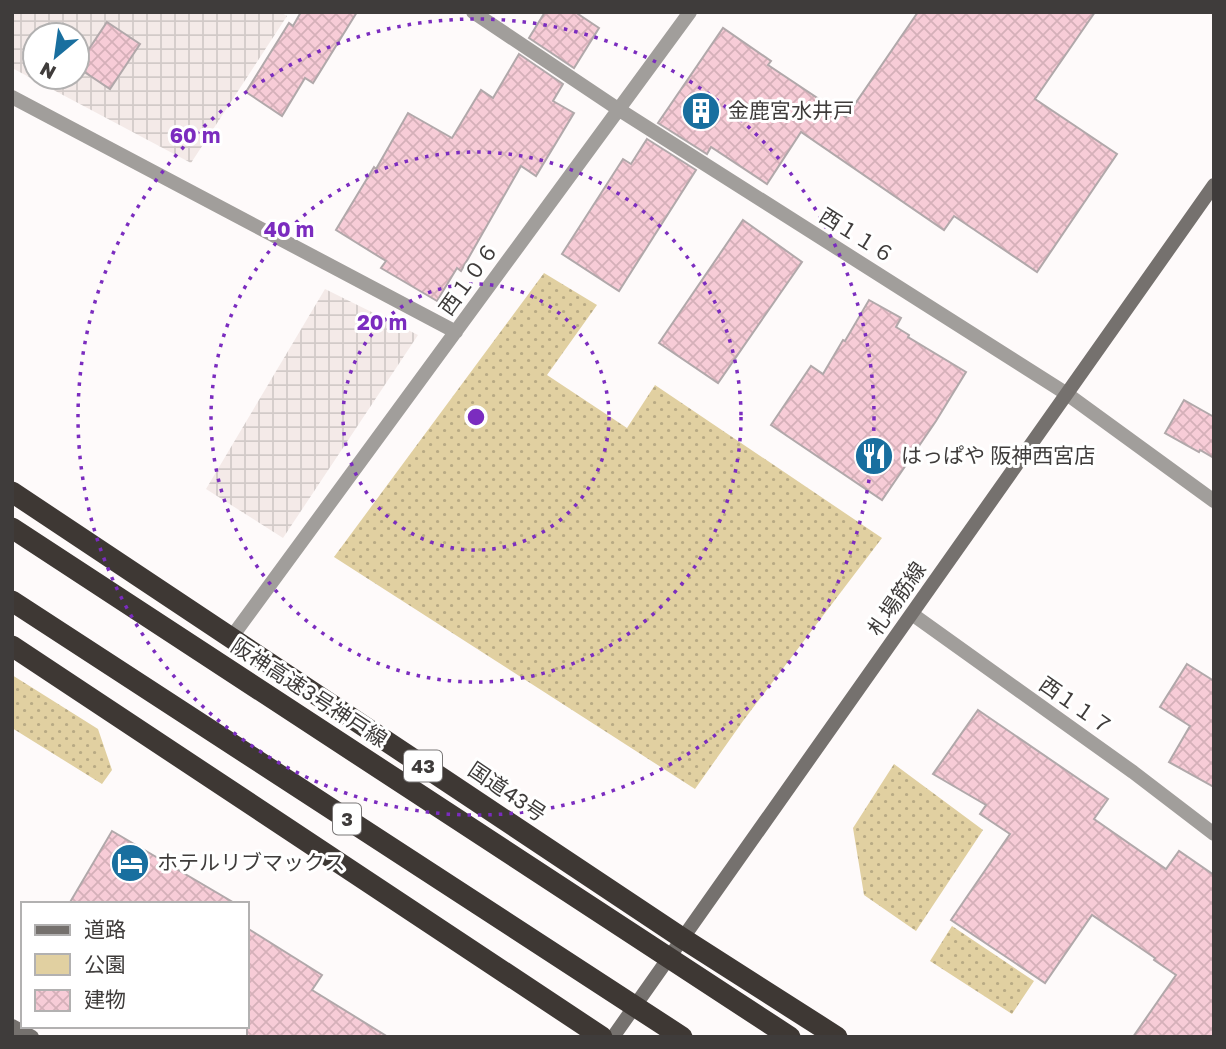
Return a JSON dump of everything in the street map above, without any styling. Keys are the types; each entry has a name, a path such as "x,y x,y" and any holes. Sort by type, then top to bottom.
{"highway":[{"name":"国道43号","path":"12,492 682,938 837,1037"},
{"name":"阪神高速3号神戸線","path":"12,528 790,1037"},
{"name":"3","path":"12,601 682,1037"},
{"path":"12,646 603,1037"}],"street":[{"name":"西１１６","path":"473,12 618,109 1067,394 1214,501"},
{"name":"西１０６","path":"231,638 690,12"},
{"path":"12,97 456,332"},
{"name":"札場筋線","path":"612,1037 1214,186"},
{"name":"西１１７","path":"912,614 1133,772 1214,834"},
{"path":"12,1026 32,1037"}],"shaded area":[{"path":"15,12 280,12 287,16 191,163 55,91 91,91 91,21 21,21 21,73 12,68 12,16"},
{"path":"325,289 418,335 283,538 206,489"}],"green space":[{"path":"544,273 597,305 547,375 627,428 655,385 882,538 743,721 695,789 334,557"},
{"path":"12,675 98,729 112,770 102,784 12,728"},
{"path":"894,764 983,830 916,931 864,895 853,828"},
{"path":"952,926 1034,981 1012,1014 930,961"}],"building":[{"path":"301,12 357,12 313,83 305,78 282,116 246,92 289,23 293,26"},
{"path":"545,12 575,12 599,28 574,68 529,38"},
{"path":"918,12 1095,12 1035,99 1117,154 1037,272 954,216 944,230 801,132 767,184 711,147 707,154 658,123 723,28 771,61 768,65 846,117"},
{"path":"107,22 140,44 110,89 91,76 91,46"},
{"path":"519,54 563,84 553,101 574,113 536,176 521,166 461,271 457,268 437,301 381,268 386,261 336,230 408,113 452,138 481,90 493,98"},
{"path":"647,139 696,170 619,291 562,254 623,159 631,164"},
{"path":"743,220 802,262 718,383 659,343"},
{"path":"869,300 901,318 896,327 909,335 908,337 966,372 882,500 771,425 811,366 823,374"},
{"path":"1184,400 1214,417 1214,458 1165,433"},
{"path":"1187,664 1214,681 1214,787 1169,762 1190,726 1160,707"},
{"path":"978,710 1108,799 1094,819 1166,869 1179,851 1214,875 1214,1037 1133,1037 1176,975 1092,915 1045,983 951,920 1010,834 980,814 986,805 933,774"},
{"name":"ホテルリブマックス","path":"112,831 233,902 70,902"},
{"path":"248,929 322,975 312,990 388,1037 247,1037"}],"place":[{"name":"金鹿宮水井戸","path":"701,111"},
{"name":"はっぱや 阪神西宮店","path":"874,456"},
{"name":"ホテルリブマックス","path":"130,863"}]}
